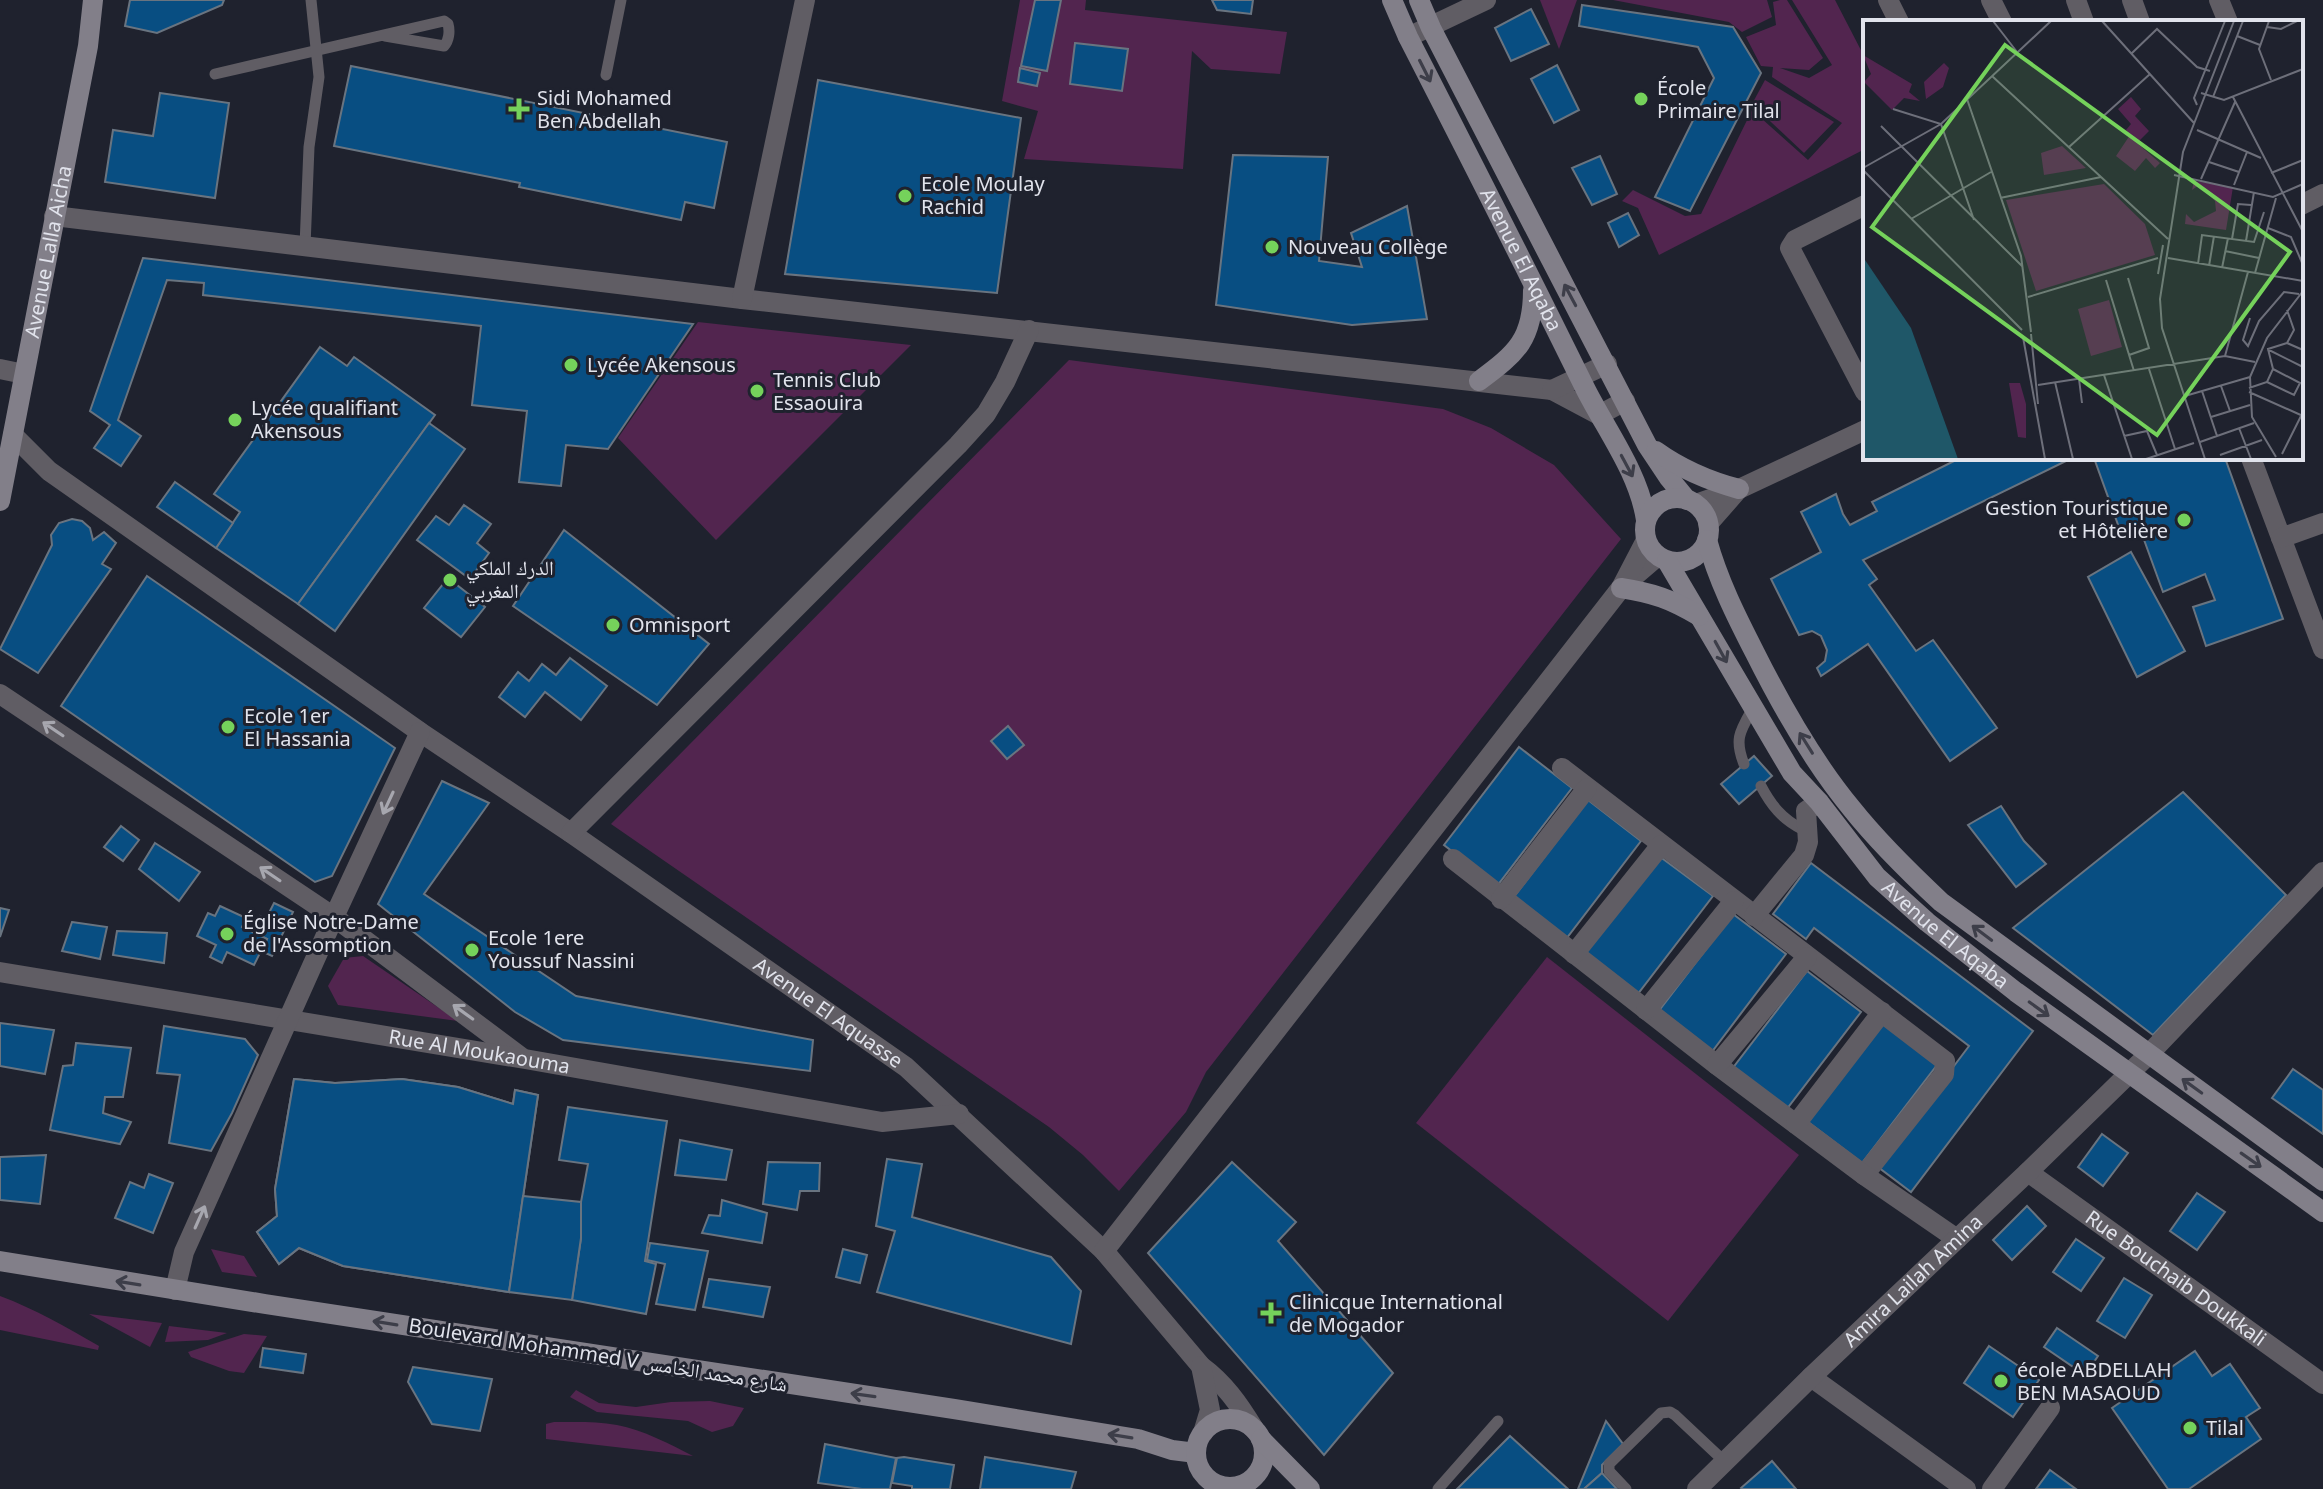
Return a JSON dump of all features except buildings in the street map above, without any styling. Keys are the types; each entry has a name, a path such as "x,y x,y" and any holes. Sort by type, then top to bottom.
{"main road":[{"name":"Avenue Lalla Aicha","path":"2,481 88,46 93,0"},
{"name":"Avenue El Aqaba","path":"1392,0 1533,286 1637,486 1654,544 1813,806 1877,877 1927,922 2016,992 2323,1212"},
{"name":"Avenue El Aqaba","path":"1419,0 1647,445 1669,478 1692,502"},
{"path":"1479,381 1506,361 1525,337 1533,312 1533,286"},
{"path":"1647,445 1671,462 1713,482 1739,489"},
{"path":"1677,498 1692,502 1703,511 1708,532 1695,556 1686,561 1654,544 1658,504 1677,498"},
{"name":"Avenue El Aqaba","path":"1708,532 1714,565 1728,602 1775,693 1851,809 1894,857 1941,902 2323,1180"},
{"path":"1621,588 1673,600 1701,617"},
{"name":"Boulevard Mohammed V شارع محمد الخامس","path":"0,1261 954,1409 1138,1439 1172,1450 1196,1453"},
{"path":"1257,1434 1264,1449 1263,1461 1259,1472 1251,1480 1231,1488 1210,1481 1202,1473 1196,1453 1203,1433 1211,1425 1233,1420 1244,1423 1257,1434 1310,1489"}],"street":[{"path":"742,299 805,0"},
{"path":"1408,37 1486,0"},
{"path":"1888,0 1898,20"},
{"path":"1991,0 2001,20"},
{"path":"2076,0 2083,20"},
{"path":"2132,0 2139,20"},
{"path":"2219,0 2227,20"},
{"path":"2303,204 2323,194"},
{"path":"1862,212 1795,240 1790,248 1863,388"},
{"path":"54,216 742,299 1552,390 1599,415 1625,401"},
{"path":"571,833 986,414 1029,330"},
{"path":"1552,390 1607,364"},
{"path":"0,369 24,374"},
{"path":"1692,502 1739,489 1863,431"},
{"name":"Avenue El Aquasse","path":"13,435 49,471 420,732 571,833 906,1067 1104,1251 1195,1358"},
{"path":"2252,460 2323,649"},
{"path":"1708,532 1739,489"},
{"path":"2281,538 2323,523"},
{"path":"1104,1251 1654,544"},
{"path":"0,694 334,917 525,1059"},
{"path":"175,1290 184,1252 420,732"},
{"path":"1562,768 1945,1061 1944,1074 1864,1175"},
{"path":"1501,899 1587,788"},
{"path":"1754,916 1804,855 1813,806"},
{"path":"1574,954 1661,845"},
{"path":"1453,859 1717,1065 1864,1175 1957,1239"},
{"name":"Amira Lailah Amina","path":"1697,1489 2129,1074 2323,872"},
{"path":"1646,1010 1734,901"},
{"path":"1717,1065 1807,957"},
{"name":"Rue Al Moukaouma","path":"0,972 882,1122 959,1114"},
{"path":"1796,1124 1882,1012"},
{"name":"Rue Bouchaib Doukkali","path":"2028,1172 2323,1384"},
{"path":"1195,1358 1210,1410 1203,1433"},
{"path":"1195,1358 1228,1390 1257,1434"},
{"path":"1811,1377 1966,1489"},
{"path":"1992,1489 2050,1408"}],"lane":[{"path":"305,246 309,147 319,77 311,0"},
{"path":"606,75 621,0"},
{"path":"215,74 444,21 450,29 444,46 385,36"},
{"path":"1744,764 1738,739 1753,708"},
{"path":"1761,786 1781,816 1802,829 1813,806"},
{"path":"1626,1489 1609,1471 1609,1464 1661,1413 1675,1415 1725,1462"},
{"path":"1438,1489 1498,1421"}],"shaded area":[{"path":"1020,0 1086,0 1085,10 1287,32 1280,74 1211,69 1192,51 1183,169 1024,159 1038,111 1002,101"},
{"path":"1540,0 1577,0 1559,49"},
{"path":"1613,0 1767,0 1772,17 1742,32 1729,22"},
{"path":"1787,0 1823,58 1809,70 1780,68 1809,78 1832,65 1792,0 1835,0 1863,54 1863,150 1659,255 1638,208 1622,201 1633,190 1685,216 1701,214 1752,110 1808,160 1842,123 1772,77 1773,67 1761,66 1746,37 1776,25 1773,2"},
{"path":"1765,80 1834,122 1804,153 1752,104"},
{"name":"Tennis Club Essaouira","path":"698,322 911,345 716,540 618,438"},
{"path":"1069,360 1443,409 1491,428 1554,465 1621,539 1206,1072 1186,1112 1119,1191 1049,1127 611,824"},
{"path":"363,956 458,1021 338,1005 328,986 344,958"},
{"path":"1547,957 1799,1155 1668,1321 1416,1123"},
{"path":"211,1249 244,1256 257,1277 222,1272"},
{"path":"0,1296 62,1325 99,1346 98,1350 0,1330"},
{"path":"89,1314 162,1323 150,1347"},
{"path":"169,1326 227,1333 208,1340 165,1342"},
{"path":"244,1334 267,1336 244,1373 229,1371 191,1357 188,1352"},
{"path":"576,1390 599,1403 636,1407 710,1401 744,1408 733,1426 712,1432 688,1421 597,1412 570,1397"},
{"path":"546,1424 627,1427 693,1456 546,1439"}],"place":[{"name":"École Primaire Tilal","path":"1641,99"},
{"name":"Sidi Mohamed Ben Abdellah","path":"519,109"},
{"name":"Ecole Moulay Rachid","path":"905,196"},
{"name":"Nouveau Collège","path":"1272,247"},
{"name":"Lycée Akensous","path":"571,365"},
{"name":"Tennis Club Essaouira","path":"757,391"},
{"name":"Lycée qualifiant Akensous","path":"235,420"},
{"name":"Gestion Touristique et Hôtelière","path":"2184,520"},
{"name":"الدرك الملكي المغربي","path":"450,580"},
{"name":"Omnisport","path":"613,625"},
{"name":"Ecole 1er El Hassania","path":"228,727"},
{"name":"Église Notre-Dame de l'Assomption","path":"227,934"},
{"name":"Ecole 1ere Youssuf Nassini","path":"472,950"},
{"name":"Clinicque International de Mogador","path":"1271,1313"},
{"name":"école ABDELLAH BEN MASAOUD","path":"2001,1381"},
{"name":"Tilal","path":"2190,1428"}]}
